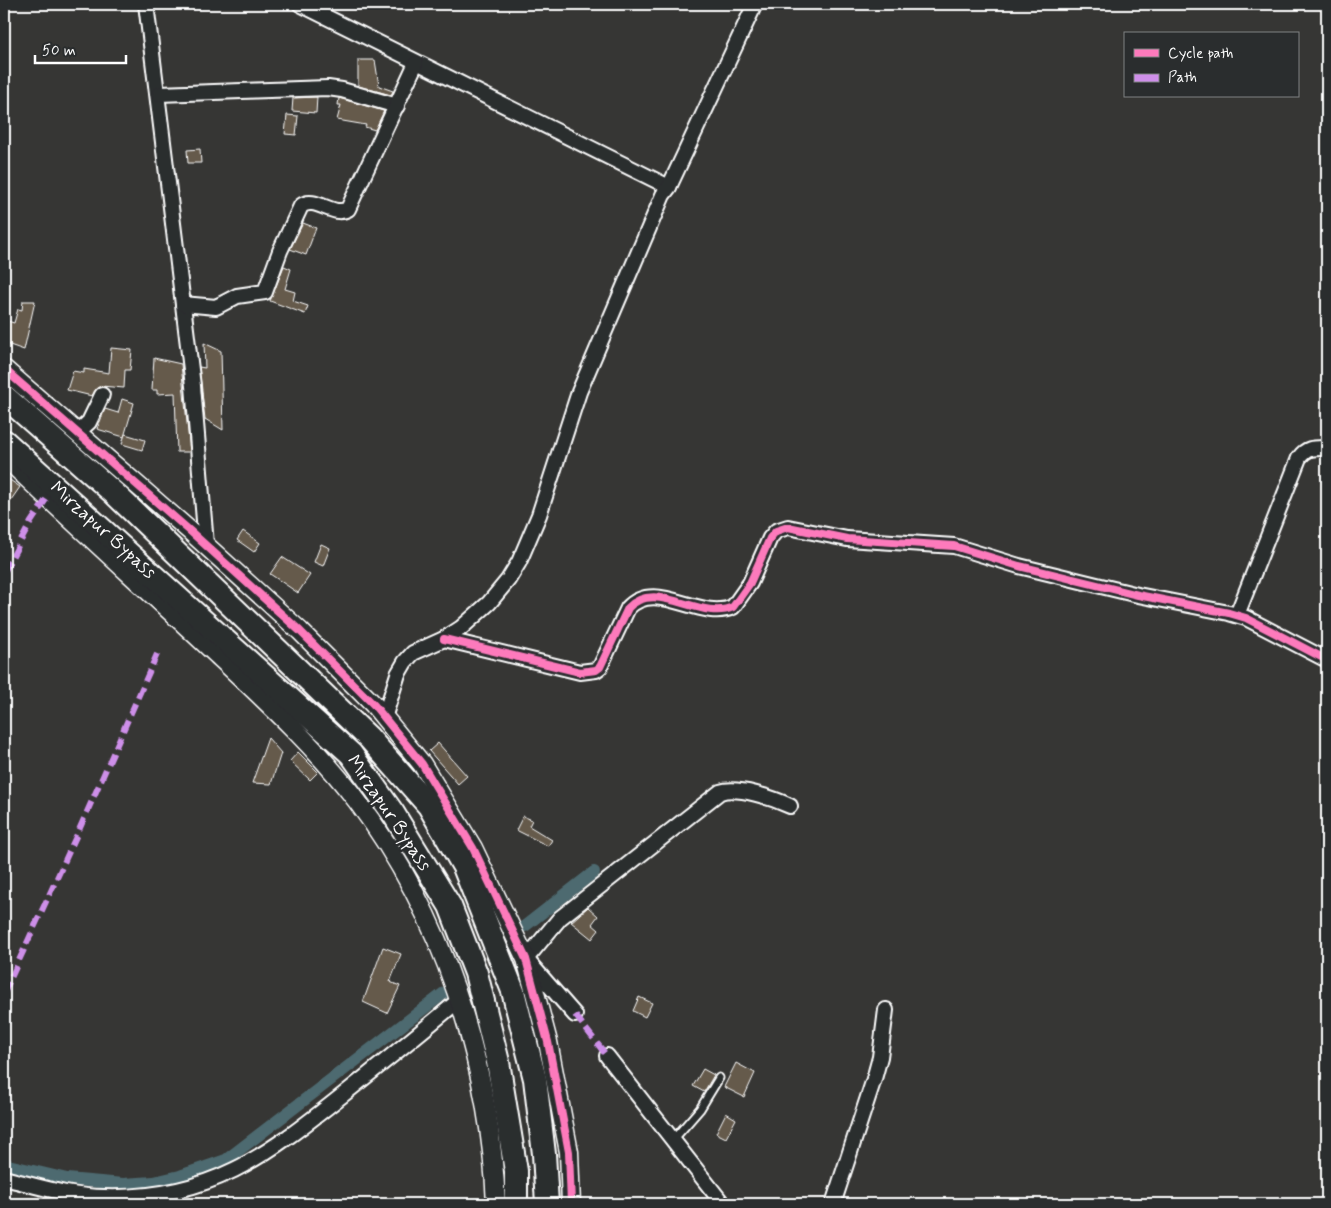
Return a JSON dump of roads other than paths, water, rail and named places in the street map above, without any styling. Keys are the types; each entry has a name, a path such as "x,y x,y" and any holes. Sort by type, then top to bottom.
{"highway":[{"path":"4,396 115,494 355,725 429,806 464,867 513,991 535,1079 544,1154 547,1204"},
{"name":"Mirzapur Bypass","path":"4,441 351,754 393,813 450,906 476,973 498,1062 516,1172 516,1204"}],"street":[{"path":"146,4 159,94 193,386 206,539"},
{"path":"300,4 669,187"},
{"path":"384,718 398,674 405,662 413,653 444,639 461,628 489,603 508,580 529,542 580,392 663,195 669,187 755,4"},
{"path":"183,304 216,306 226,303 237,296 266,292 280,251 301,206 310,203 340,211 348,209 416,63"},
{"path":"159,94 328,88 342,90 397,106"},
{"path":"4,369 124,475 206,539 300,631 384,718 422,764 473,848 526,959 548,1042 570,1152 571,1204"},
{"path":"77,433 89,422 102,395"},
{"path":"1237,615 1298,458 1309,448 1327,448"},
{"path":"4,456 294,727 357,800 399,863 430,923 458,1000 486,1108 494,1152 496,1204"},
{"path":"444,639 580,672 596,670 604,662 628,608 634,601 649,597 713,610 733,607 750,583 770,538 776,531 788,527 847,539 954,546 1019,566 1138,595 1237,615 1327,660"},
{"path":"526,959 560,918 714,795 730,790 770,798 790,806"},
{"path":"526,959 575,1015"},
{"path":"4,1178 65,1194 104,1197 152,1195 185,1189 222,1176 256,1160 297,1131 458,1000"},
{"path":"833,1204 876,1072 886,1010"},
{"path":"607,1056 723,1204"}],"lane":[{"path":"673,1140 700,1108 719,1078"}],"waterway":[{"path":"525,926 594,872"},
{"path":"4,1164 67,1179 123,1184 154,1182 180,1176 226,1160 444,993"}]}
